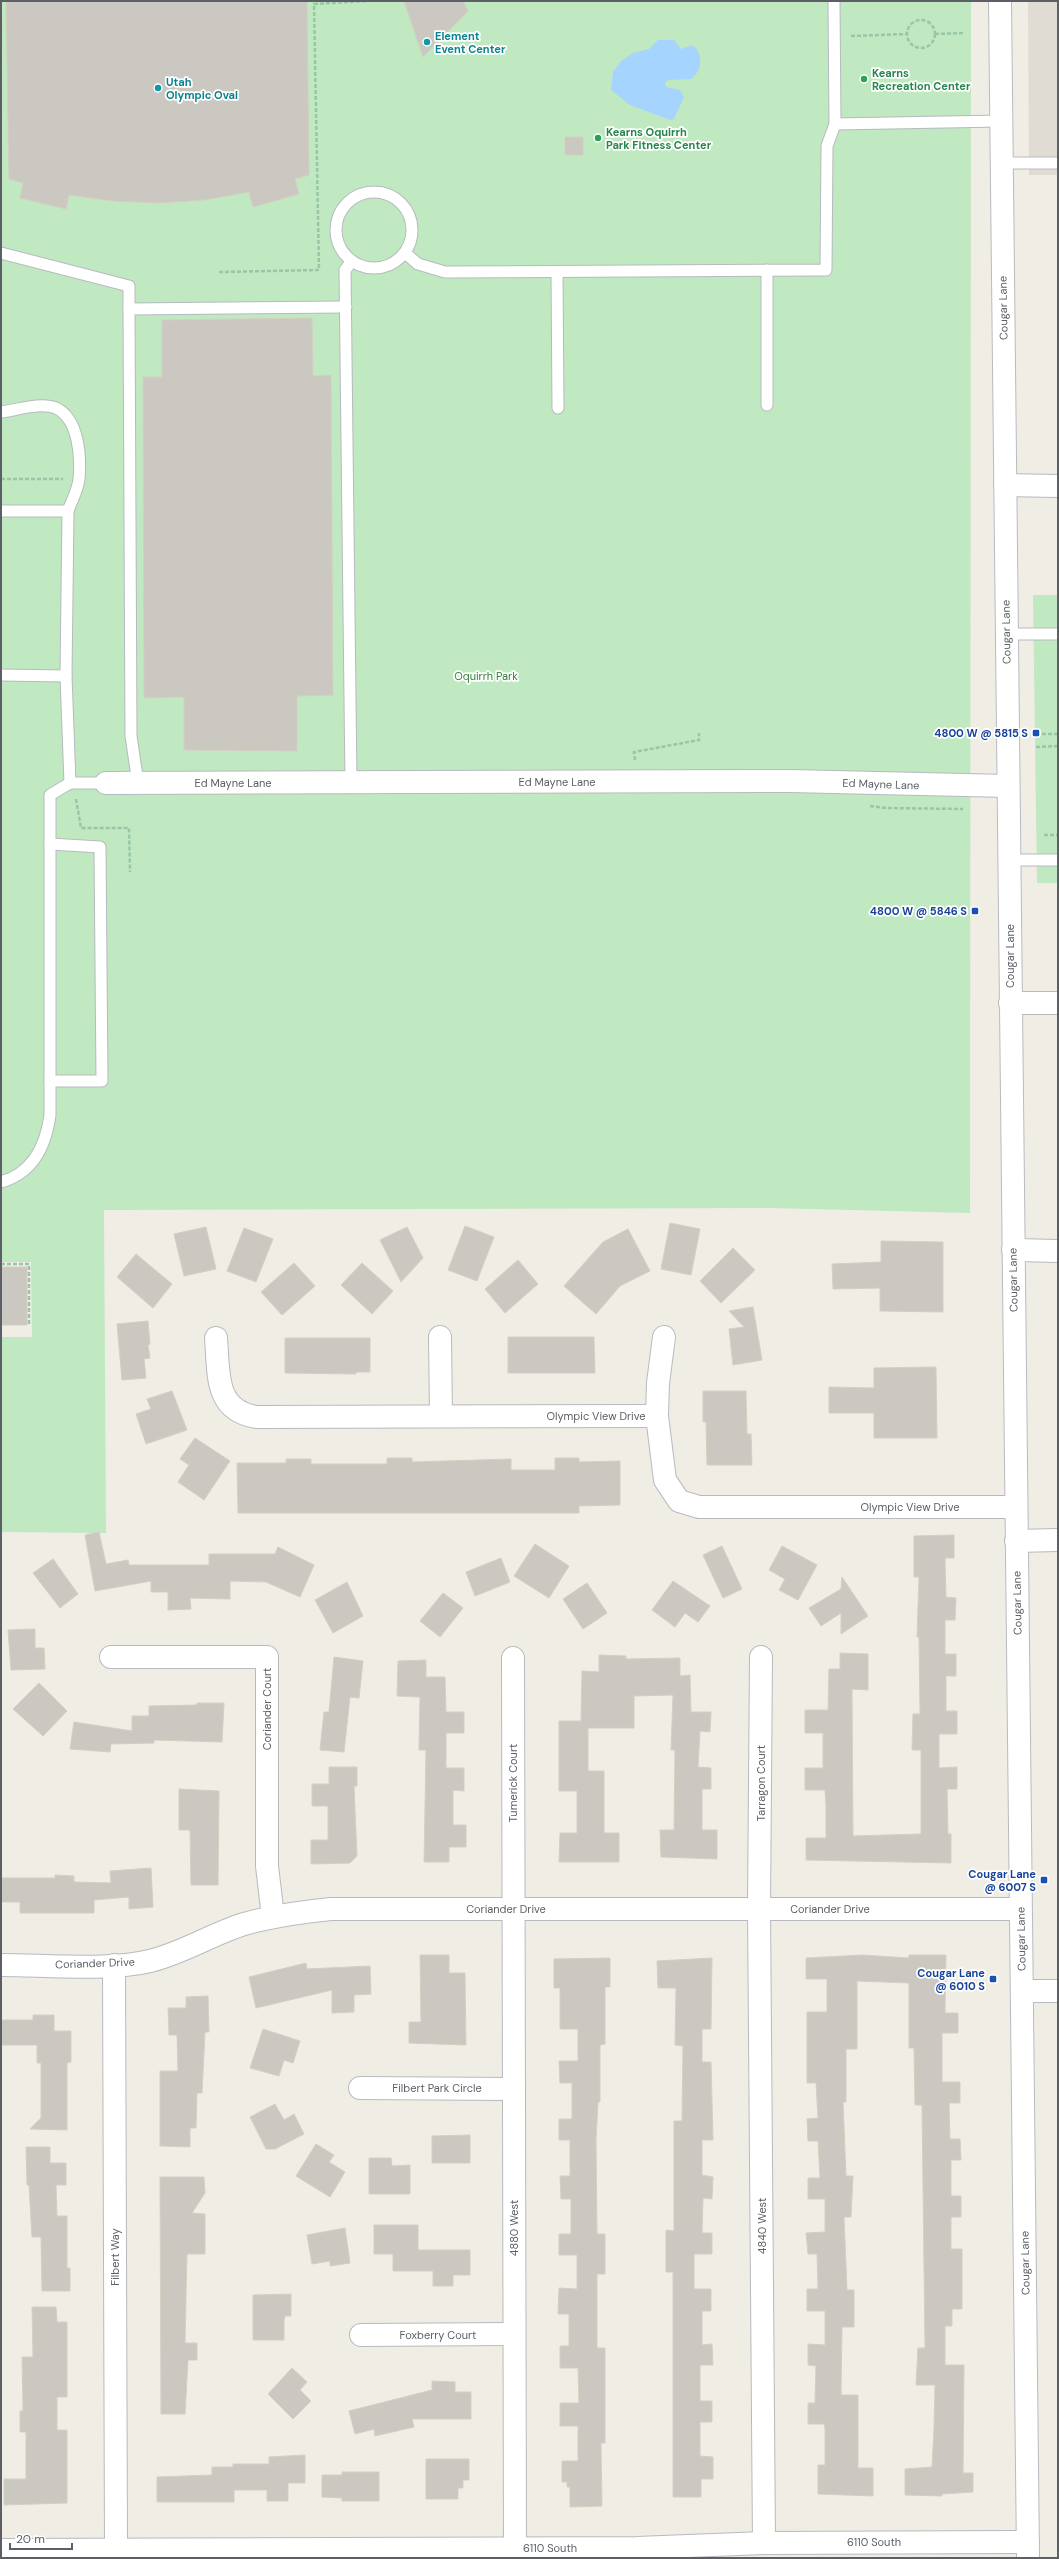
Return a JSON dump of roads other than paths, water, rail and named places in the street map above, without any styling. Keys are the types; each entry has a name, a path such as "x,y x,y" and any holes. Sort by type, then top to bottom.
{"street":[{"name":"Cougar Lane","path":"1000,1 1028,2550"},
{"path":"1005,485 1058,486"},
{"name":"Ed Mayne Lane","path":"106,783 790,781 1008,786"},
{"path":"1010,1003 1058,1003"},
{"path":"1013,1250 1058,1251"},
{"path":"440,1337 441,1416"},
{"path":"657,1416 658,1384 664,1337"},
{"name":"Olympic View Drive","path":"216,1338 219,1377 223,1394 230,1406 241,1415 256,1417 657,1416 665,1480 672,1493 685,1504 699,1508 1016,1507"},
{"path":"1016,1541 1058,1540"},
{"name":"Coriander Court","path":"111,1657 267,1657 267,1866 273,1917"},
{"name":"Tumerick Court","path":"513,1658 513,1908"},
{"name":"Tarragon Court","path":"760,1658 760,1908"},
{"name":"4880 West","path":"513,1908 515,2548"},
{"name":"4840 West","path":"760,1908 764,2543"},
{"name":"Coriander Drive","path":"1,1964 114,1965 148,1961 176,1954 242,1925 273,1917 331,1909 1020,1909"},
{"name":"Filbert Way","path":"114,1965 116,2549"},
{"path":"1022,1991 1058,1991"},
{"name":"Filbert Park Circle","path":"360,2088 514,2089"},
{"name":"Foxberry Court","path":"361,2335 514,2334"},
{"name":"6110 South","path":"1,2550 636,2548 764,2543 1028,2550"}],"lane":[{"path":"405,253 418,264 445,272 826,270 827,146 835,124 834,1"},
{"path":"835,124 1002,121"},
{"path":"1002,163 1058,163"},
{"path":"369,192 387,194 398,199 406,208 411,219 413,231 405,253 386,267 374,268 352,261 343,253 335,230 343,207 352,198 369,192"},
{"path":"1,253 129,286 131,736 138,783"},
{"path":"351,783 345,270 352,261"},
{"path":"767,270 767,405"},
{"path":"557,272 558,408"},
{"path":"129,309 346,307"},
{"path":"1,412 38,406 55,408 70,418 78,445 79,481 68,511 66,676 70,783"},
{"path":"1,511 68,511"},
{"path":"1006,634 1058,634"},
{"path":"1,675 66,676"},
{"path":"1,1182 18,1175 38,1154 47,1136 50,1115 50,795 70,783 106,783"},
{"path":"50,844 100,847 102,1081 50,1081"},
{"path":"1009,860 1058,860"}],"water":[{"path":"658,40 674,40 681,49 693,45 699,53 700,58 700,67 691,79 668,80 665,83 666,87 680,90 684,97 674,119 670,120 630,105 611,90 613,72 621,61 633,53 649,49"}],"place":[{"name":"Element Event Center","path":"427,42"},
{"name":"Kearns Recreation Center","path":"864,79"},
{"name":"Utah Olympic Oval","path":"158,88"},
{"name":"Kearns Oquirrh Park Fitness Center","path":"598,138"},
{"name":"4800 W @ 5815 S","path":"1036,733"},
{"name":"4800 W @ 5846 S","path":"975,911"},
{"name":"Cougar Lane @ 6007 S","path":"1044,1880"},
{"name":"Cougar Lane @ 6010 S","path":"993,1979"}],"park label":[{"name":"Oquirrh Park","path":"486,676"}]}
